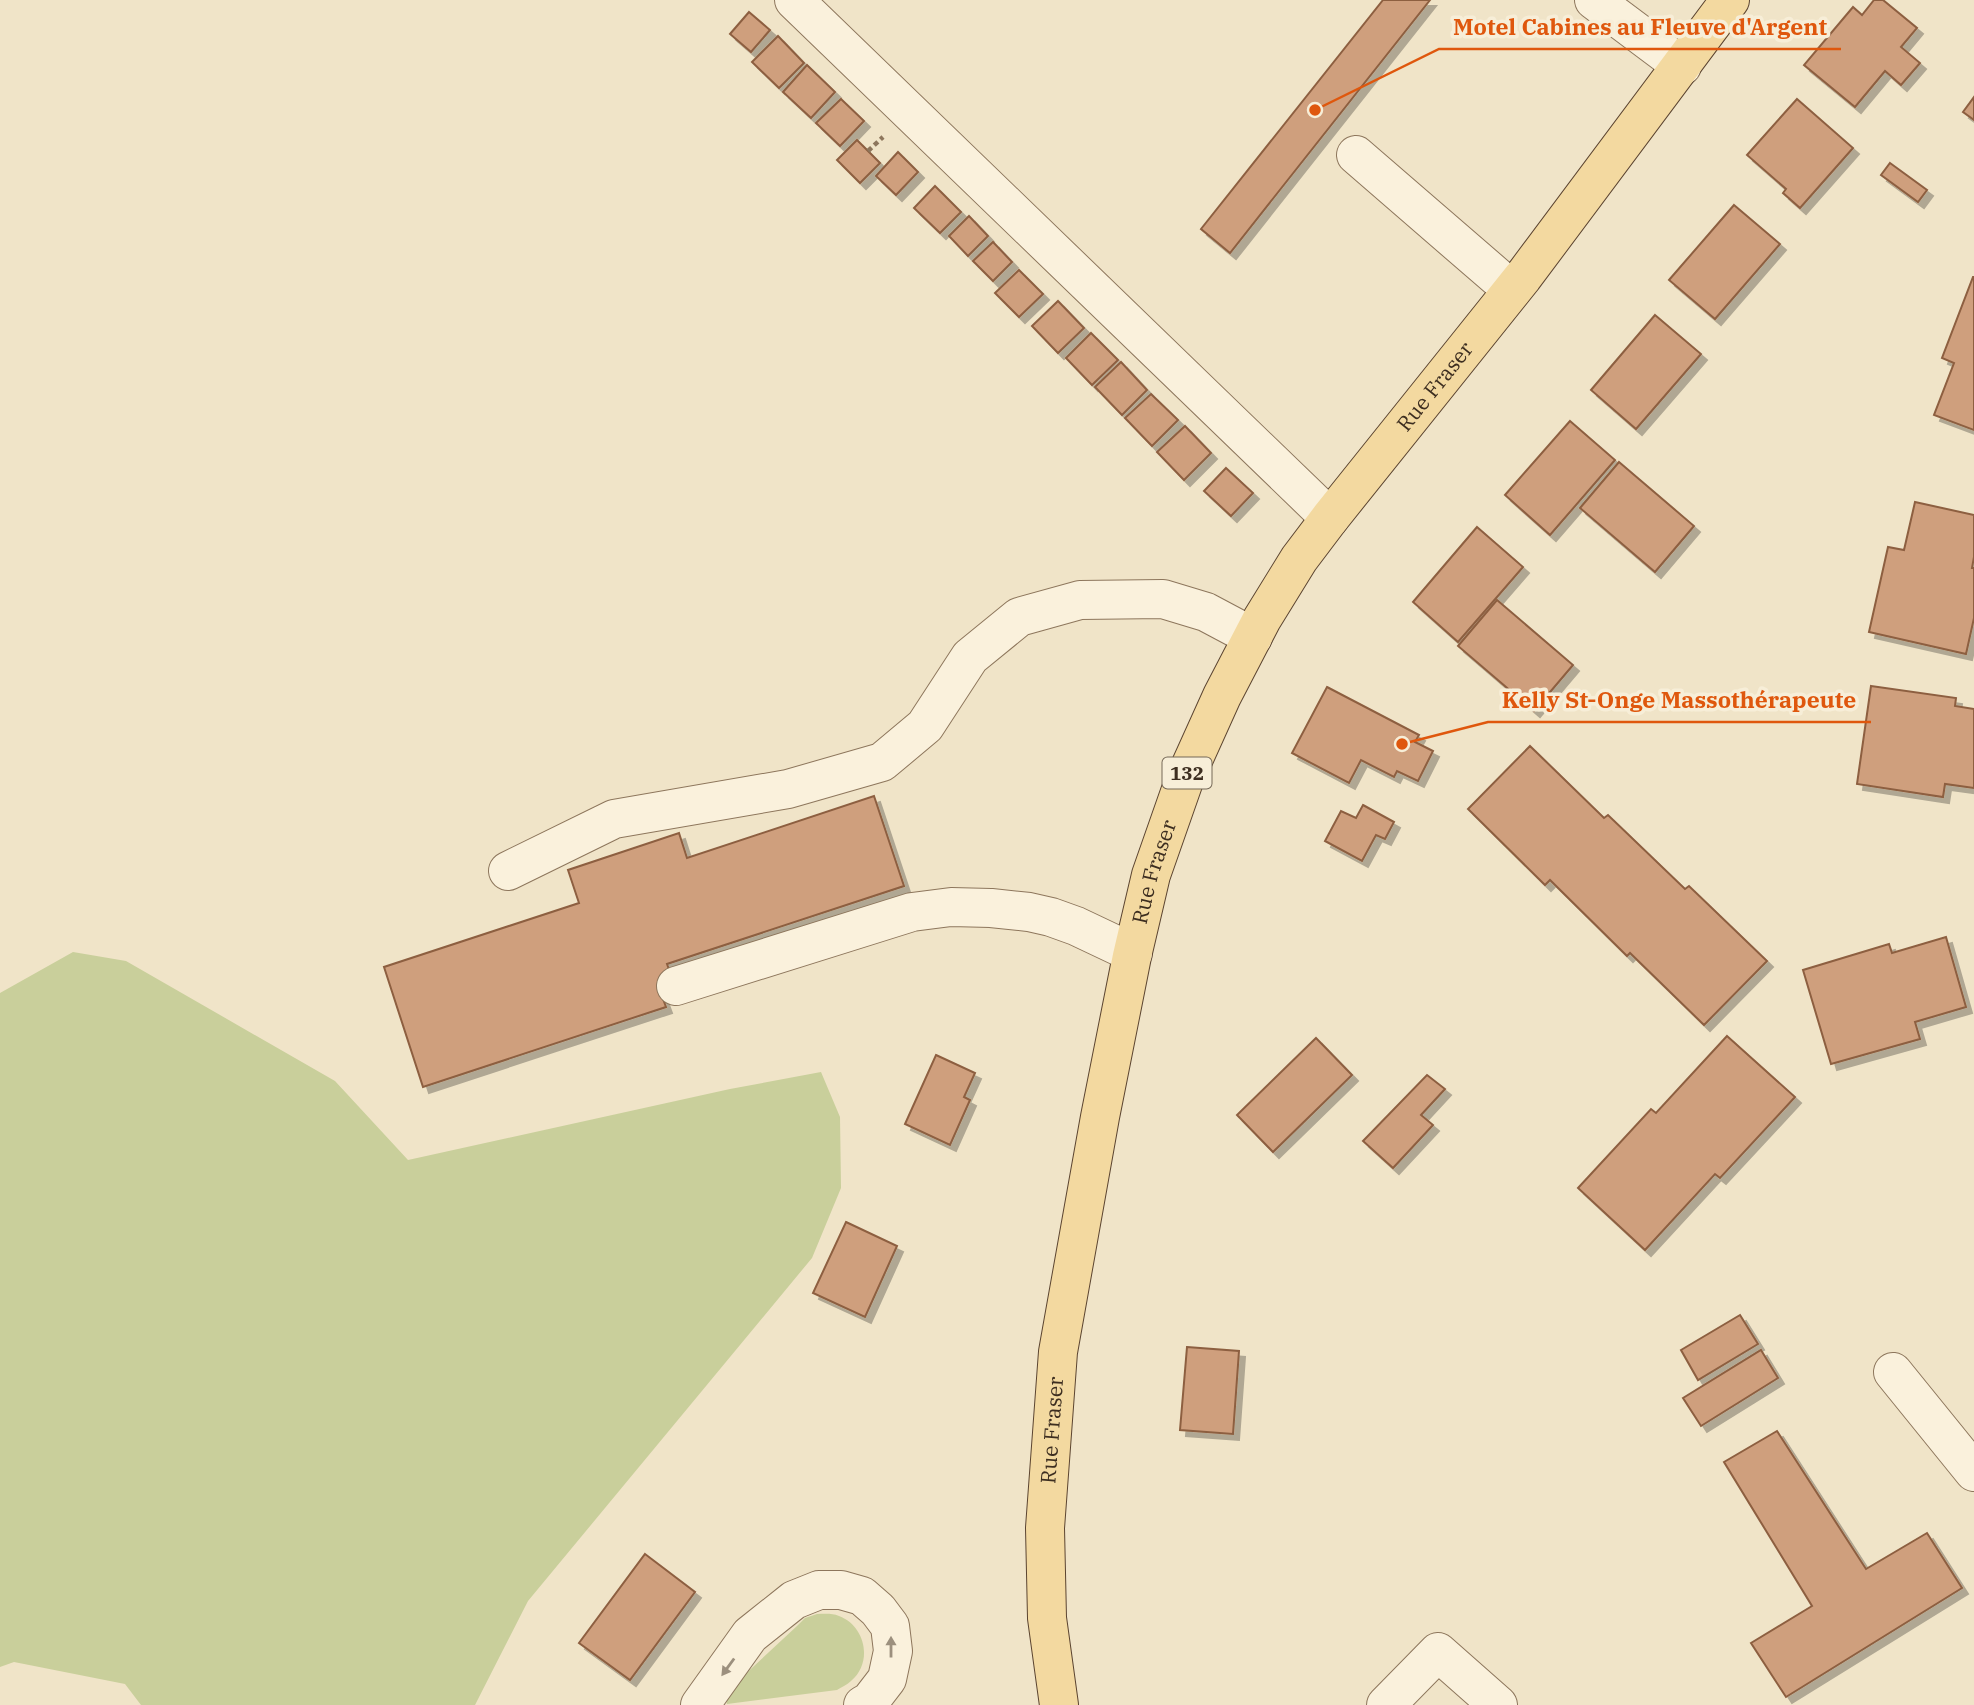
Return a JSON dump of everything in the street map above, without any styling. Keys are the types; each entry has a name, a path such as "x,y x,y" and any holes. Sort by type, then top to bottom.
{"main road":[{"name":"Rue Fraser","path":"1059,1705 1047,1618 1045,1528 1058,1352 1100,1117 1133,953 1151,875 1185,778 1222,696 1299,559 1512,290 1730,0"}],"street":[{"path":"794,0 1330,518"},
{"path":"1594,0 1682,66"},
{"path":"1356,155 1512,290"},
{"path":"508,871 614,819 788,789 882,762 925,726 970,657 1019,617 1080,600 1163,599 1206,612 1253,637"},
{"path":"676,986 912,912 951,906 991,908 1051,917 1133,953"},
{"path":"1893,1372 1974,1472"},
{"path":"700,1705 750,1635 772,1616 794,1600 818,1590 841,1590 862,1596 878,1610 890,1626 893,1651 887,1679 870,1701 863,1705"},
{"path":"1386,1705 1438,1652 1499,1705"}],"green space":[{"path":"73,952 126,961 335,1081 408,1160 730,1089 821,1072 840,1117 841,1188 812,1258 528,1601 475,1705 141,1705 125,1684 14,1662 0,1667 0,993"},
{"path":"817,1614 839,1616 848,1621 860,1636 864,1655 862,1665 851,1681 837,1690 727,1704 724,1694 805,1618"}],"building":[{"path":"1383,0 1430,0 1230,253 1201,229"},
{"path":"1874,0 1883,0 1917,28 1901,47 1920,63 1901,85 1885,71 1855,107 1804,65 1853,7 1862,15"},
{"path":"749,12 770,30 751,52 730,34"},
{"path":"778,36 804,63 779,88 752,62"},
{"path":"807,65 835,92 811,118 783,92"},
{"path":"1974,97 1974,120 1963,112"},
{"path":"841,99 864,121 840,146 816,123"},
{"path":"1797,99 1853,148 1800,208 1783,193 1786,189 1747,155"},
{"path":"857,140 880,163 860,183 837,160"},
{"path":"898,152 918,172 896,195 876,176"},
{"path":"1890,163 1927,190 1918,202 1881,175"},
{"path":"935,186 961,212 940,233 914,208"},
{"path":"1734,205 1780,244 1715,319 1669,280"},
{"path":"969,216 988,236 968,256 949,236"},
{"path":"993,242 1012,262 993,281 973,261"},
{"path":"1019,270 1043,294 1019,317 995,293"},
{"path":"1973,277 1974,430 1934,415 1954,363 1942,358"},
{"path":"1058,301 1084,328 1058,353 1032,326"},
{"path":"1655,315 1701,354 1636,429 1591,390"},
{"path":"1091,333 1118,360 1092,385 1066,358"},
{"path":"1121,362 1147,390 1122,415 1095,387"},
{"path":"1151,394 1178,420 1152,446 1125,418"},
{"path":"1570,421 1615,460 1550,535 1505,495"},
{"path":"1185,426 1211,453 1184,480 1157,452"},
{"path":"1619,462 1694,526 1655,572 1580,508"},
{"path":"1226,468 1253,493 1231,516 1204,491"},
{"path":"1915,502 1974,515 1974,618 1966,654 1869,632 1888,547 1904,550"},
{"path":"1477,527 1523,567 1458,642 1413,602"},
{"path":"1497,600 1573,665 1534,711 1458,646"},
{"path":"1871,686 1956,698 1955,706 1974,709 1974,788 1945,784 1943,797 1857,784"},
{"path":"1327,687 1419,735 1415,742 1433,751 1418,781 1397,771 1394,777 1361,760 1349,783 1292,753"},
{"path":"1530,746 1604,818 1608,815 1685,889 1689,886 1767,961 1704,1025 1630,953 1627,956 1550,880 1545,885 1468,809"},
{"path":"874,796 904,886 667,964 674,984 659,988 666,1007 423,1087 384,967 579,903 568,870 679,833 687,858"},
{"path":"1363,805 1394,822 1385,839 1376,835 1362,861 1325,841 1341,811 1356,818"},
{"path":"1946,937 1966,1007 1915,1022 1920,1039 1831,1064 1803,970 1889,944 1892,953"},
{"path":"1727,1036 1795,1097 1720,1178 1715,1174 1645,1250 1578,1188 1651,1109 1656,1113"},
{"path":"1316,1038 1352,1075 1273,1152 1237,1115"},
{"path":"936,1055 975,1073 964,1097 970,1100 950,1145 905,1124"},
{"path":"1427,1075 1445,1089 1421,1115 1433,1125 1393,1168 1363,1141"},
{"path":"846,1222 897,1246 865,1317 813,1293"},
{"path":"1740,1315 1758,1344 1698,1380 1681,1350"},
{"path":"1187,1347 1239,1351 1233,1434 1180,1430"},
{"path":"1761,1350 1778,1378 1701,1426 1683,1398"},
{"path":"1777,1431 1866,1569 1927,1533 1962,1588 1786,1697 1751,1643 1812,1606 1724,1462"},
{"path":"645,1554 695,1592 630,1680 579,1643"}],"place":[{"name":"Motel Cabines au Fleuve d'Argent","path":"1315,110"},
{"name":"Kelly St-Onge Massothérapeute","path":"1402,744"}]}
